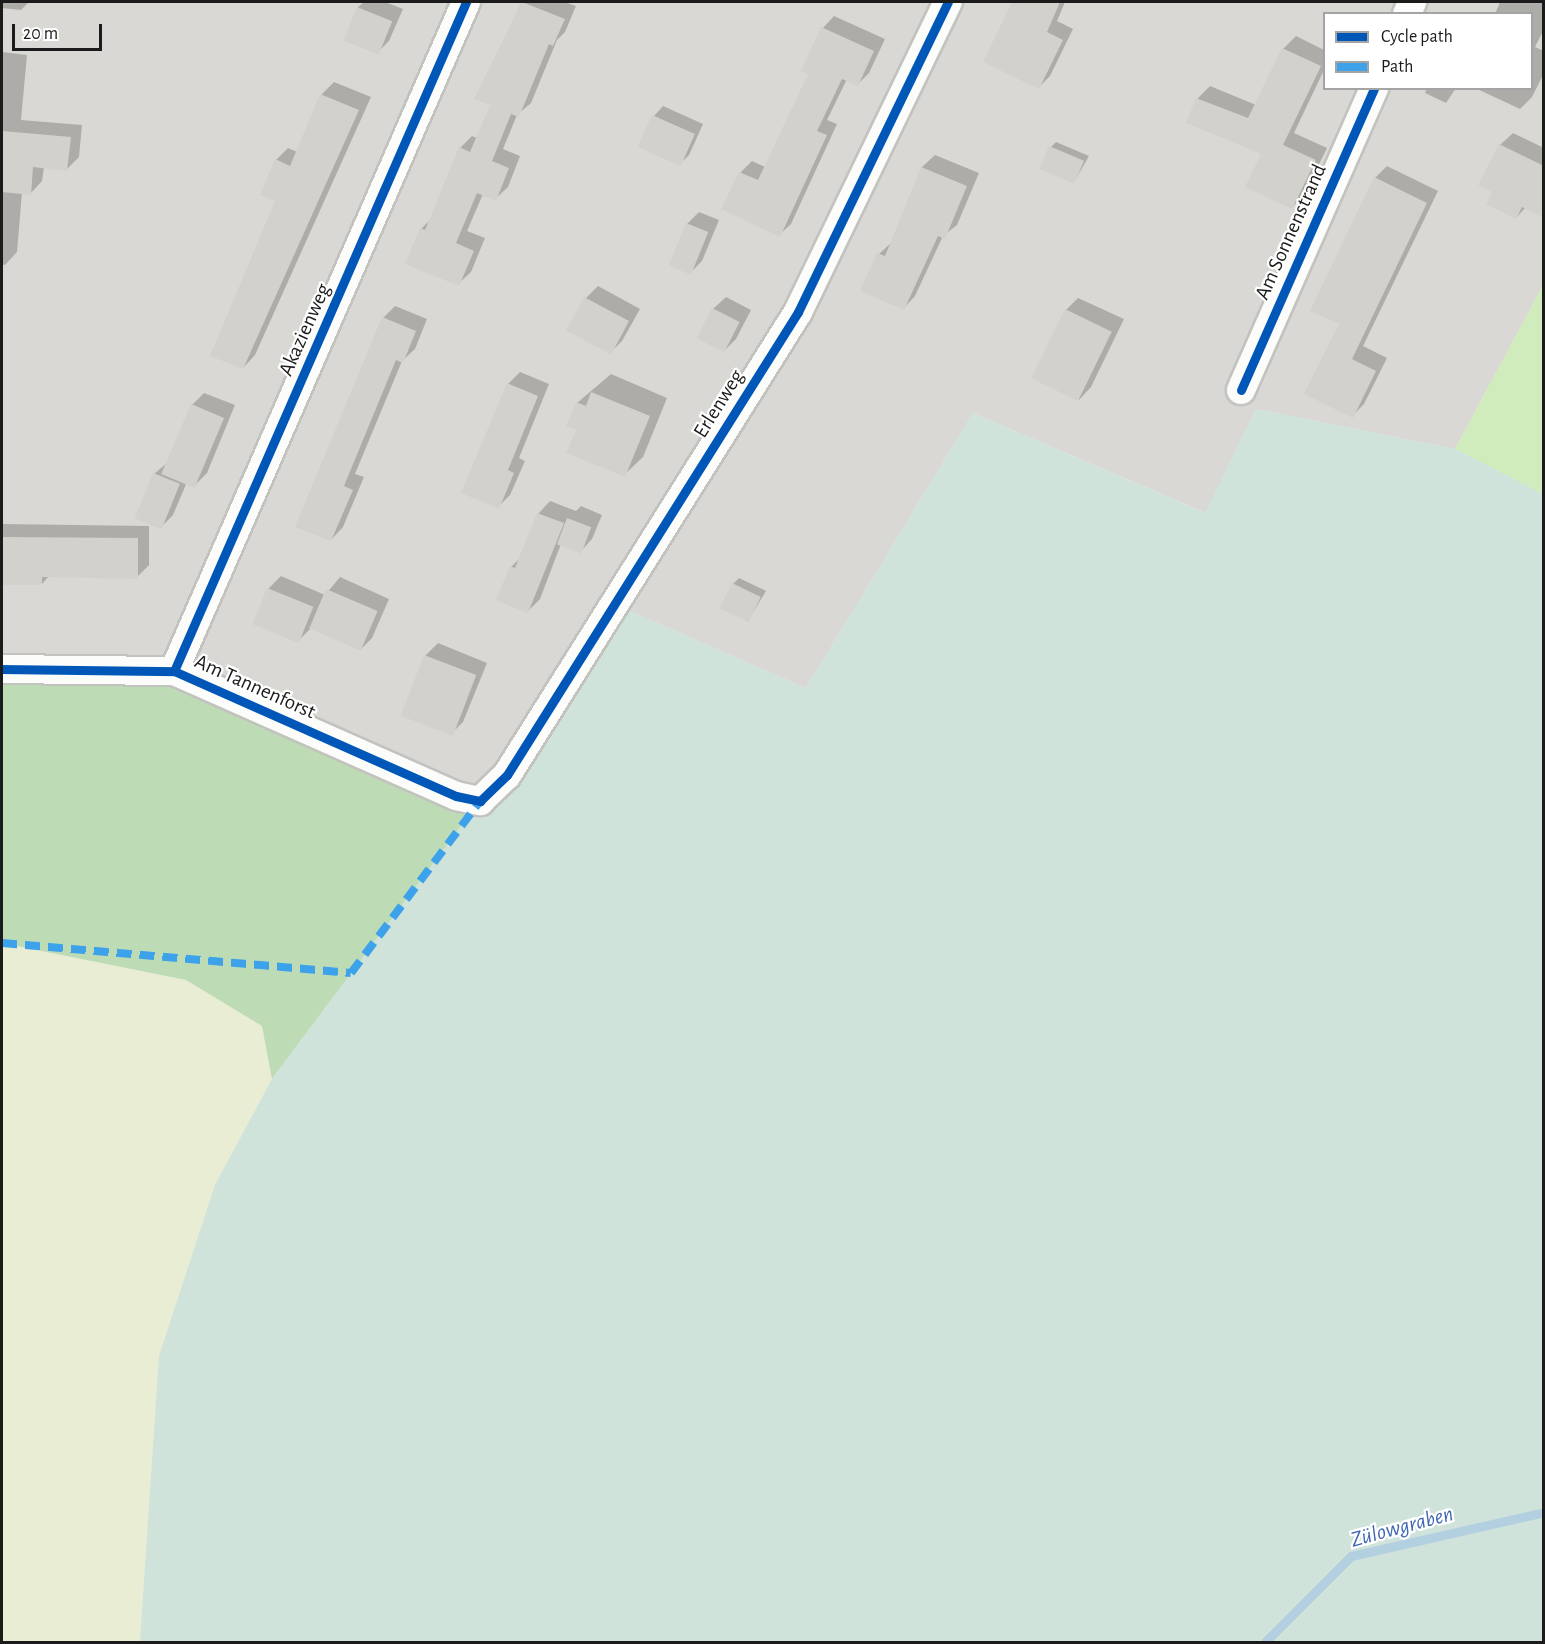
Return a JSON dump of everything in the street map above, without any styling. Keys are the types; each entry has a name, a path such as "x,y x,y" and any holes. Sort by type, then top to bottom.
{"street":[{"name":"Akazienweg","path":"174,671 466,2"},
{"name":"Erlenweg","path":"480,801 507,775 798,312 948,2"},
{"name":"Am Sonnenstrand","path":"1241,390 1373,90"},
{"name":"Am Tannenforst","path":"2,669 174,671 456,796 480,801"}],"shaded area":[{"path":"2,2 1543,2 1543,285 1455,449 1256,409 1206,513 973,413 806,688 614,604 480,801 2,669"}],"green space":[{"path":"1543,285 1543,494 1455,449"},
{"path":"1256,409 1455,449 1543,494 1543,1642 140,1642 159,1356 215,1185 272,1079 480,801 614,604 806,688 973,413 1205,513"},
{"path":"2,669 174,671 480,801 272,1079 262,1026 186,980 2,943"},
{"path":"2,943 186,980 262,1026 272,1079 215,1185 159,1356 140,1642 2,1642"}],"building":[{"path":"522,2 565,19 553,46 549,44 519,117 511,114 492,161 509,168 496,201 477,193 456,243 474,251 459,286 405,264 420,228 425,230 459,147 470,152 490,105 474,99"},
{"path":"1012,2 1060,2 1047,32 1063,40 1039,89 983,62"},
{"path":"357,7 392,21 379,55 344,40"},
{"path":"821,27 874,51 858,86 842,79 817,131 827,135 780,237 721,209 739,172 758,180 808,74 801,71"},
{"path":"1282,48 1321,66 1283,145 1316,160 1292,209 1245,187 1261,154 1186,123 1196,98 1248,118"},
{"path":"320,94 359,110 243,369 210,356 275,201 260,195 275,159 290,166"},
{"path":"652,115 695,134 681,166 638,147"},
{"path":"2,131 71,137 67,171 33,167 31,195 2,192"},
{"path":"1499,144 1544,166 1544,218 1522,207 1516,219 1486,204 1492,192 1478,185"},
{"path":"1049,146 1084,161 1074,184 1039,169"},
{"path":"921,167 967,186 945,239 938,236 904,310 860,291 877,253 885,256"},
{"path":"1374,177 1427,203 1352,359 1376,371 1353,418 1304,394 1339,324 1310,311"},
{"path":"686,223 708,232 691,275 669,266"},
{"path":"584,297 629,321 611,354 566,331"},
{"path":"712,308 740,322 724,352 697,338"},
{"path":"1065,309 1112,332 1078,401 1031,378"},
{"path":"382,317 416,331 403,363 396,360 344,486 353,490 331,541 295,527"},
{"path":"507,383 538,396 508,470 514,473 499,509 461,493"},
{"path":"591,392 650,416 625,477 566,453 576,430 566,426 576,402 586,406"},
{"path":"191,404 224,418 194,488 161,474"},
{"path":"153,473 180,484 162,529 135,518"},
{"path":"537,513 564,523 528,613 496,600 510,566 515,568"},
{"path":"567,518 591,527 581,553 557,544"},
{"path":"2,537 138,538 138,579 42,577 42,585 2,585"},
{"path":"732,583 761,597 748,622 720,608"},
{"path":"267,588 313,607 299,643 252,624"},
{"path":"326,589 378,611 361,650 309,629"},
{"path":"424,655 476,675 453,736 401,716"}],"waterway":[{"name":"Zülowgraben","path":"1265,1642 1351,1556 1544,1512"}],"marked path":[{"path":"2,943 351,973 480,801"}],"cycle path":[{"path":"174,671 466,2"},
{"path":"2,669 174,671 456,796 480,801 507,775 798,312 948,2"},
{"path":"1241,390 1373,90"}]}
